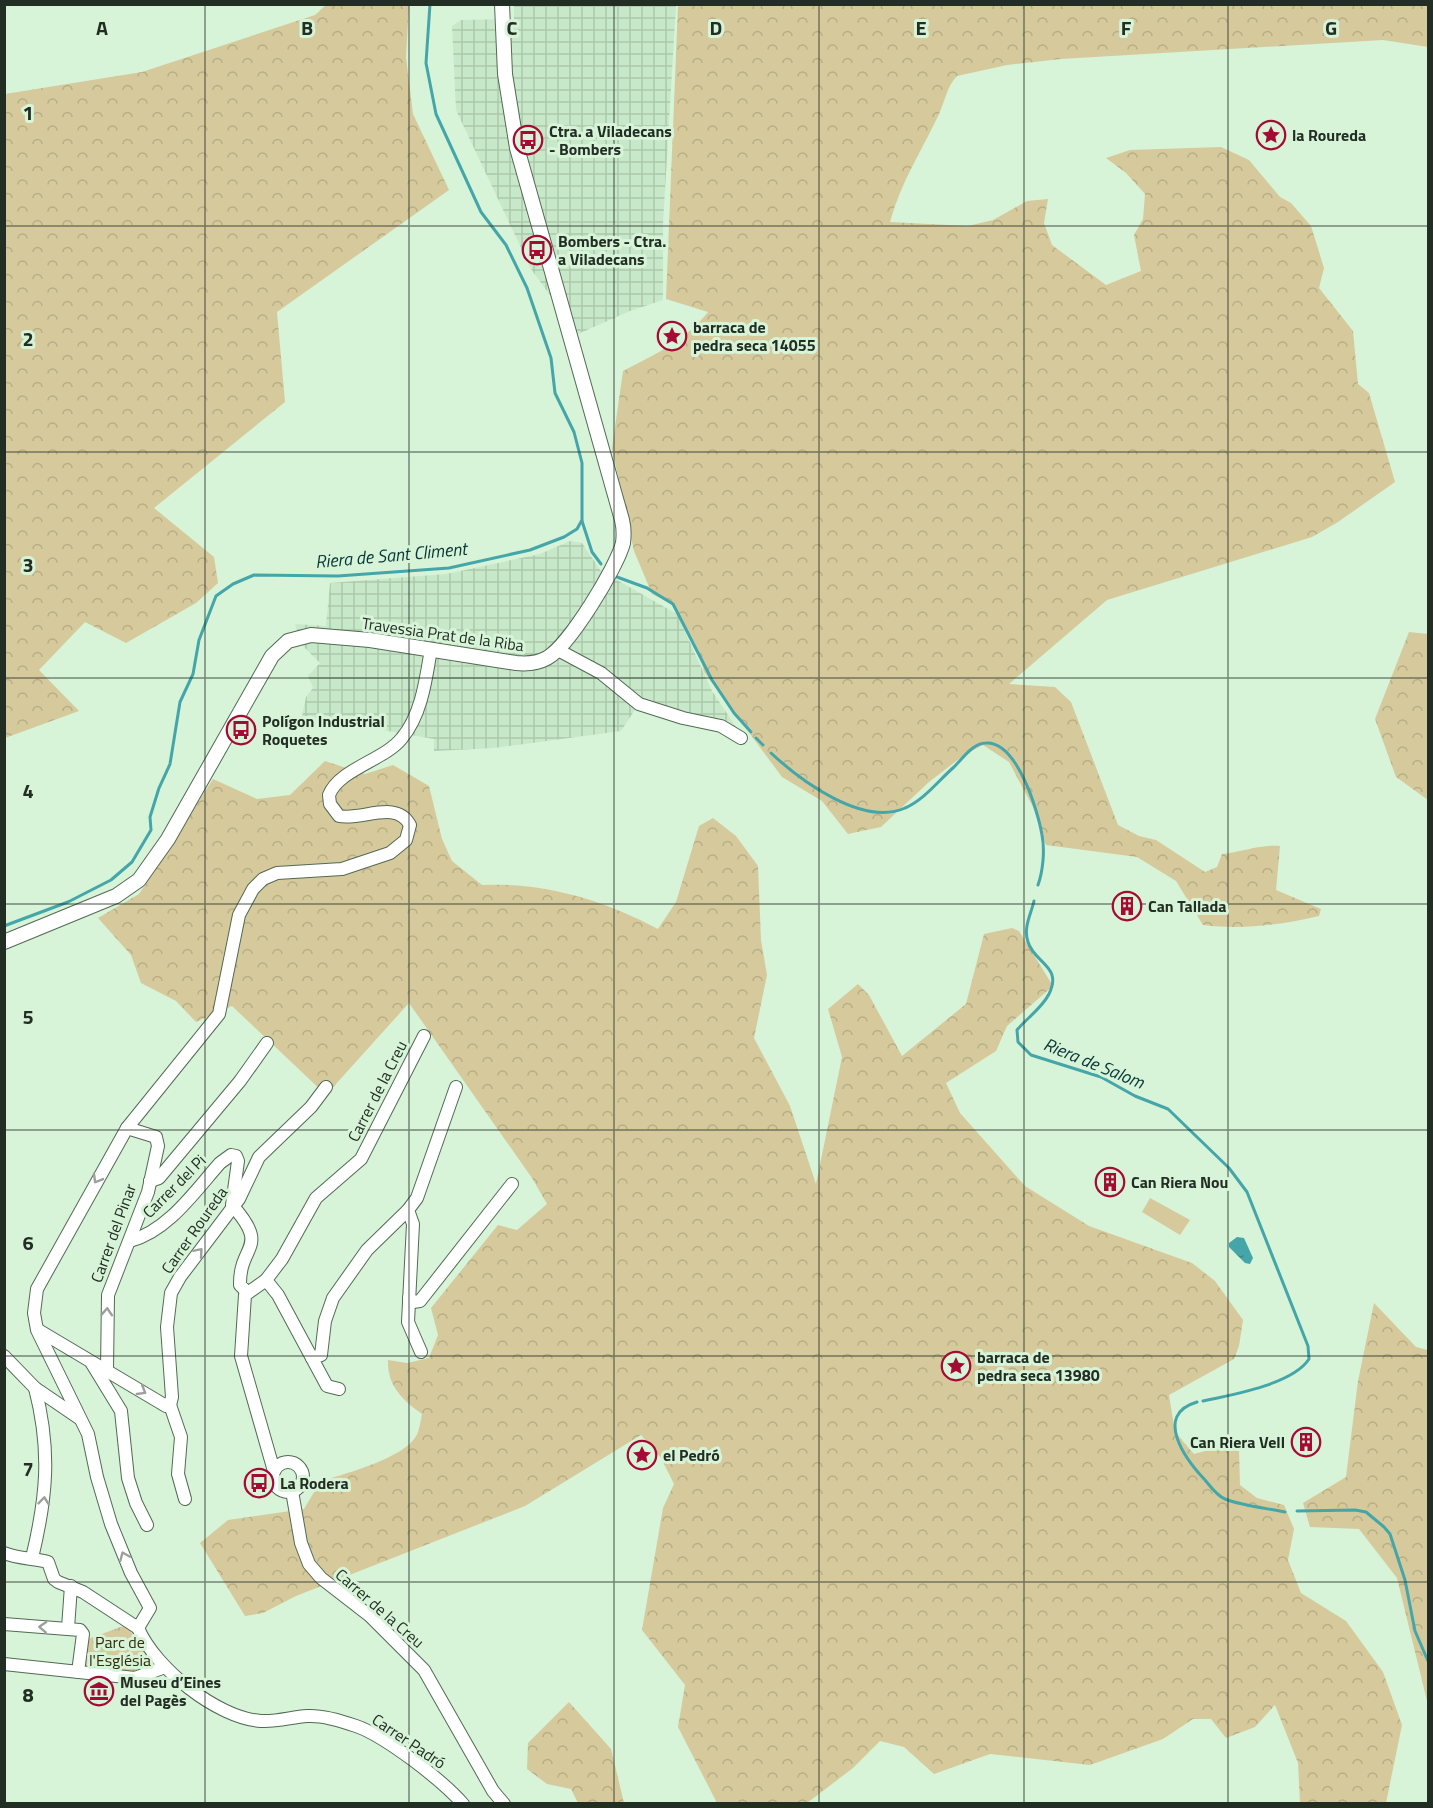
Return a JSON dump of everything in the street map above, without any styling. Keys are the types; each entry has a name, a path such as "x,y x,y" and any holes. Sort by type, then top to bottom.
{"street":[{"name":"Travessia Prat de la Riba","path":"4,942 108,900 129,888 153,862 195,794 272,656 288,641 302,636 327,636 522,663 540,661 558,650 583,616 616,560 624,536 620,511 516,148 505,74 502,4"},
{"path":"4,1553 16,1558 32,1558 51,1564 54,1579 71,1586 138,1628 150,1608 131,1573 116,1537 101,1494 88,1434 37,1330 34,1307 42,1276 127,1128 216,1018 224,994 239,915 253,889 263,879 286,872 332,870 363,863 390,853 410,834 408,821 397,813 386,811 353,817 339,816 330,804 329,795 341,780 402,739 413,720 424,687 431,649"},
{"path":"558,650 601,673 639,704 683,718 721,726 741,738"},
{"name":"Carrer de la Creu","path":"247,1292 266,1280 282,1259 316,1198 356,1165 367,1150 424,1035"},
{"name":"Carrer del Pinar","path":"107,1370 108,1294 130,1240 150,1181 159,1178 240,1081 267,1043"},
{"name":"Carrer Roureda","path":"185,1499 178,1474 181,1437 170,1405 172,1396 166,1327 168,1303 180,1277 215,1233 232,1205 239,1199 259,1157 311,1107 326,1087"},
{"path":"312,1358 321,1355 325,1321 333,1298 372,1244 408,1210 422,1188 450,1099 456,1087"},
{"path":"127,1128 156,1137 158,1146 150,1181"},
{"name":"Carrer del Pi","path":"130,1240 143,1237 171,1215 231,1155 236,1156 238,1161 232,1205"},
{"path":"409,1298 413,1302 420,1301 512,1184"},
{"path":"232,1205 247,1223 251,1233 251,1246 240,1277 240,1285 247,1292 241,1356 276,1485 284,1491 292,1491"},
{"path":"408,1210 413,1224 409,1328 421,1352"},
{"path":"266,1280 278,1295 327,1386 339,1389"},
{"path":"37,1330 166,1406 170,1405"},
{"path":"48,1350 54,1343 62,1344"},
{"path":"4,1356 35,1388 80,1419"},
{"path":"91,1361 122,1411 128,1478 136,1503 147,1525"},
{"path":"32,1558 44,1505 46,1478 44,1426 35,1388"},
{"name":"Carrer de la Creu","path":"274,1471 285,1462 298,1466 303,1479 298,1488 292,1491 301,1543 313,1569 370,1616 424,1670 493,1791 504,1803"},
{"path":"68,1628 71,1586"},
{"path":"4,1624 80,1630 83,1635 78,1672"},
{"name":"Carrer Padró","path":"138,1628 165,1668 219,1708 244,1718 267,1721 309,1716 358,1726 401,1752 441,1782 463,1803"},
{"path":"4,1664 135,1678 165,1668"}],"shaded area":[{"path":"514,5 676,5 663,224 663,300 630,311 578,334 531,269 456,110 452,26 461,20 514,19"},
{"path":"570,541 582,543 601,571 677,614 712,691 736,727 640,702 621,731 494,748 434,751 434,739 302,716 306,697 313,688 308,676 320,663 302,645 295,624 326,626 330,583 446,574 540,554"}],"green space":[{"path":"326,5 409,5 406,57 413,114 449,190 277,312 285,402 154,508 214,557 218,583 196,603 126,643 85,622 39,670 79,711 5,738 5,94 142,72 315,15"},
{"path":"678,5 1428,5 1428,47 1383,40 1061,59 1007,65 957,76 948,89 939,114 905,181 890,222 968,226 993,220 1027,201 1048,199 1044,223 1052,245 1106,285 1141,271 1134,235 1143,219 1145,194 1126,173 1106,158 1130,150 1221,147 1249,160 1280,197 1291,203 1311,226 1324,268 1319,288 1353,331 1358,384 1369,393 1395,482 1338,522 1312,537 1107,600 1009,684 1055,687 1071,702 1118,825 1139,836 1156,840 1205,872 1217,867 1222,854 1265,846 1280,846 1276,890 1321,909 1319,916 1261,926 1203,925 1176,881 1137,857 1046,845 1033,807 1009,762 983,745 964,755 929,782 881,827 848,834 822,801 782,777 704,672 699,651 675,606 652,594 634,551 612,448 623,371 679,339 708,312 666,299"},
{"path":"1409,632 1428,634 1428,800 1396,777 1375,719"},
{"path":"325,761 365,774 393,765 429,786 442,839 452,861 482,885 528,887 573,895 616,909 658,929 676,902 699,826 713,818 736,836 758,866 761,940 767,975 754,1038 790,1106 816,1184 842,1057 828,1009 858,984 869,995 902,1056 966,1004 984,934 1012,928 1019,931 1053,986 1007,1026 996,1051 946,1083 960,1113 1025,1186 1089,1226 1192,1263 1215,1281 1243,1320 1239,1346 1234,1359 1169,1395 1175,1432 1194,1454 1216,1448 1239,1450 1240,1485 1257,1498 1284,1505 1294,1529 1288,1560 1301,1593 1346,1621 1383,1672 1402,1725 1386,1803 1300,1803 1298,1763 1275,1705 1255,1727 1226,1738 1211,1719 1193,1719 1163,1739 1090,1765 990,1754 934,1774 904,1747 880,1741 853,1768 807,1803 717,1803 678,1727 685,1685 642,1630 663,1508 674,1484 661,1458 641,1435 525,1506 296,1596 263,1613 245,1616 200,1543 228,1520 304,1509 320,1482 390,1457 412,1441 418,1432 422,1414 397,1391 390,1377 388,1360 407,1363 429,1358 438,1335 431,1308 498,1225 517,1230 547,1204 532,1178 409,1003 326,1095 232,1006 196,1022 176,1001 141,983 131,955 98,918 139,894 213,779 257,799 290,795"},
{"path":"1150,1198 1190,1220 1180,1235 1142,1212"},
{"path":"1374,1303 1416,1347 1428,1350 1428,1705 1397,1578 1359,1529 1310,1527 1303,1503 1346,1477 1358,1381"},
{"name":"Parc de l'Església","path":"126,1625 150,1658 151,1668 140,1673 85,1668 88,1639"},
{"path":"569,1702 611,1749 624,1803 578,1803 571,1789 547,1784 527,1769 528,1743"}],"water":[{"path":"1237,1237 1244,1238 1253,1258 1250,1264 1245,1263 1229,1247 1229,1243"}],"waterway":[{"name":"Riera de Sant Climent","path":"4,926 68,902 111,880 132,862 151,830 150,817 159,788 170,764 180,702 193,674 199,640 216,596 233,584 254,575 338,576 449,568 530,550 564,537 577,529 582,520 582,463 574,432 555,393 551,358 527,288 506,245 481,212 436,114 426,63 430,4"},
{"name":"Riera de Salom","path":"582,521 592,552 601,564"},
{"name":"Riera de Salom","path":"617,577 647,588 673,604 712,680 734,713 751,732"},
{"name":"Riera de Salom","path":"756,738 763,745"},
{"name":"Riera de Salom","path":"771,753 799,776 834,798 871,811 888,812 905,808 919,800 977,745 986,743 997,745 1016,765 1036,810 1043,847 1038,885"},
{"name":"Riera de Salom","path":"1034,901 1027,926 1028,942 1031,949 1050,971 1052,985 1042,1004 1017,1030 1018,1042 1031,1055 1101,1077 1135,1096 1168,1109 1229,1168 1247,1192 1308,1346 1309,1359 1290,1375 1261,1387 1203,1401"},
{"name":"Riera de Salom","path":"1197,1402 1184,1408 1177,1417 1175,1427 1177,1439 1190,1462 1222,1498 1285,1512"},
{"name":"Riera de Salom","path":"1297,1511 1355,1510 1366,1512 1384,1527 1390,1534 1405,1580 1415,1631 1428,1661"}],"place":[{"name":"la Roureda","path":"1271,135"},
{"name":"Ctra. a Viladecans - Bombers","path":"528,140"},
{"name":"Bombers - Ctra. a Viladecans","path":"537,250"},
{"name":"barraca de pedra seca 14055","path":"672,336"},
{"name":"Polígon Industrial Roquetes","path":"241,730"},
{"name":"Can Tallada","path":"1127,906"},
{"name":"Can Riera Nou","path":"1110,1182"},
{"name":"barraca de pedra seca 13980","path":"956,1366"},
{"name":"Can Riera Vell","path":"1306,1442"},
{"name":"el Pedró","path":"642,1455"},
{"name":"La Rodera","path":"259,1483"},
{"name":"Museu d’Eines del Pagès","path":"99,1691"}]}
